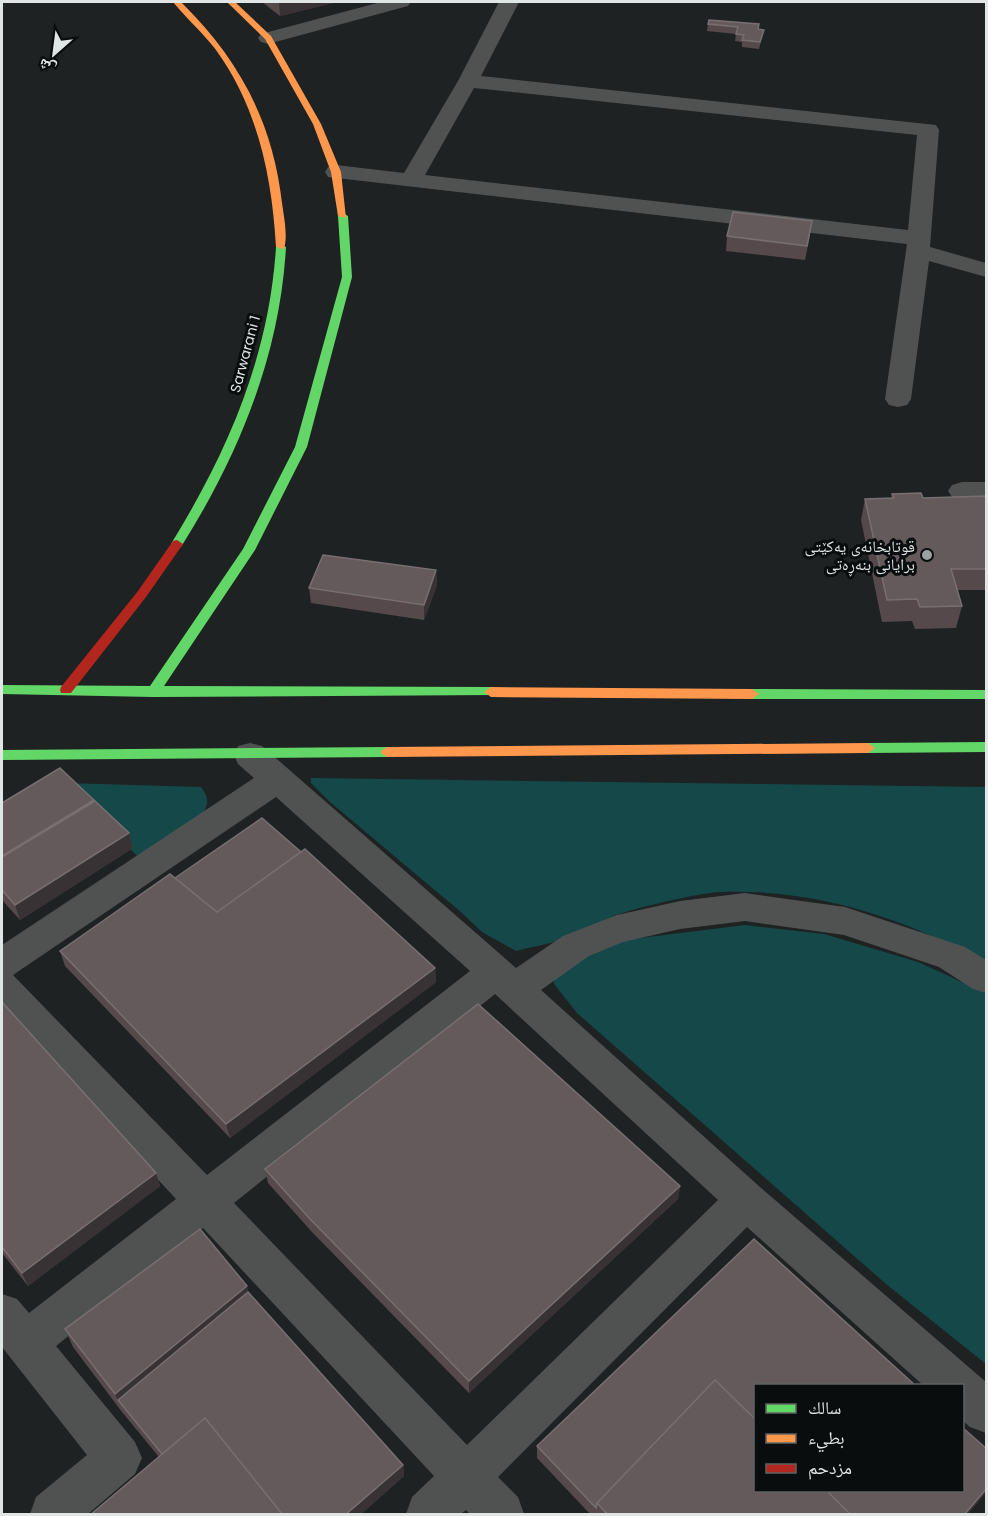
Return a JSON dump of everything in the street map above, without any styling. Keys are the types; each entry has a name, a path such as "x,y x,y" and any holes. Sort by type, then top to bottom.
{"main road":[{"name":"Sarwarani 1","path":"66,690 146,589 209,492 232,445 261,364 274,306 281,249 276,196 253,95 217,45 177,2"},
{"path":"153,692 249,550 301,447 347,277 343,209 336,172 317,124 268,38 231,2"},
{"path":"277,91 297,88"},
{"path":"2,690 987,694"},
{"path":"2,755 264,767 987,747"}],"street":[{"path":"268,38 401,2"},
{"path":"412,179 468,81 509,2"},
{"path":"468,81 928,130 919,245 898,399"},
{"path":"336,172 412,179 919,245 987,270"},
{"path":"2,964 264,767 505,981 746,1200 956,1384"},
{"path":"53,1515 119,1458 13,1329 205,1202 505,981 576,946 617,929 680,915 745,907 845,921 952,957 987,978"},
{"path":"2,987 501,1515"},
{"path":"429,1515 746,1200"},
{"path":"964,1391 987,1411"}],"shaded area":[{"path":"311,778 986,787 986,965 925,933 859,909 790,895 755,892 712,893 656,904 617,915 560,940 516,951 482,932 330,802 311,783"},
{"path":"65,783 201,787 206,794 207,804 203,814 138,857"},
{"path":"745,925 824,934 918,962 986,993 986,1364 886,1284 577,1013 554,984 553,976 557,968 616,941"}],"building":[{"path":"709,20 759,24 758,29 764,30 760,42 742,40 744,35 736,34 738,27 708,24"},
{"path":"733,212 812,221 807,246 727,236"},
{"name":"قوتابخانەی یەکێتی برایانی بنەڕەتی","path":"921,493 923,498 987,496 987,569 951,569 962,606 920,607 917,599 887,600 865,499 894,498 892,494"},
{"path":"323,555 436,570 424,605 309,588"},
{"path":"60,768 94,800 2,856 2,803"},
{"path":"95,801 129,833 15,905 2,890 2,857"},
{"path":"262,818 301,852 217,912 175,878"},
{"path":"305,849 435,968 226,1124 60,951 170,874 217,912"},
{"path":"2,1002 156,1173 22,1273 2,1247"},
{"path":"478,1004 680,1186 469,1381 310,1219 265,1169"},
{"path":"200,1229 247,1286 115,1394 65,1329"},
{"path":"754,1239 914,1384 754,1384 754,1418 715,1380 597,1503 596,1508 537,1446"},
{"path":"248,1292 403,1465 345,1515 283,1515 205,1418 162,1454 118,1400"},
{"path":"715,1380 754,1418 754,1492 828,1492 851,1515 608,1515 597,1503"},
{"path":"205,1418 283,1515 90,1515"},
{"path":"964,1429 987,1449 987,1488 964,1515 851,1515 828,1492 964,1492"}],"traffic: fast":[{"path":"153,692 249,550 301,447 347,277 343,216"},
{"path":"177,544 233,440 262,363 279,285 281,247"},
{"path":"2,690 491,692"},
{"path":"752,694 986,695"},
{"path":"868,748 986,747"},
{"path":"2,755 387,752"}],"traffic: slow":[{"path":"177,2 218,47 249,98 272,171 277,196 281,247"},
{"path":"231,2 268,38 317,124 336,172 343,216"},
{"path":"491,692 752,694"},
{"path":"387,752 868,748"}],"traffic: jam":[{"path":"66,690 142,594 177,544"}],"place":[{"name":"قوتابخانەی یەکێتی برایانی بنەڕەتی","path":"927,555"}]}
